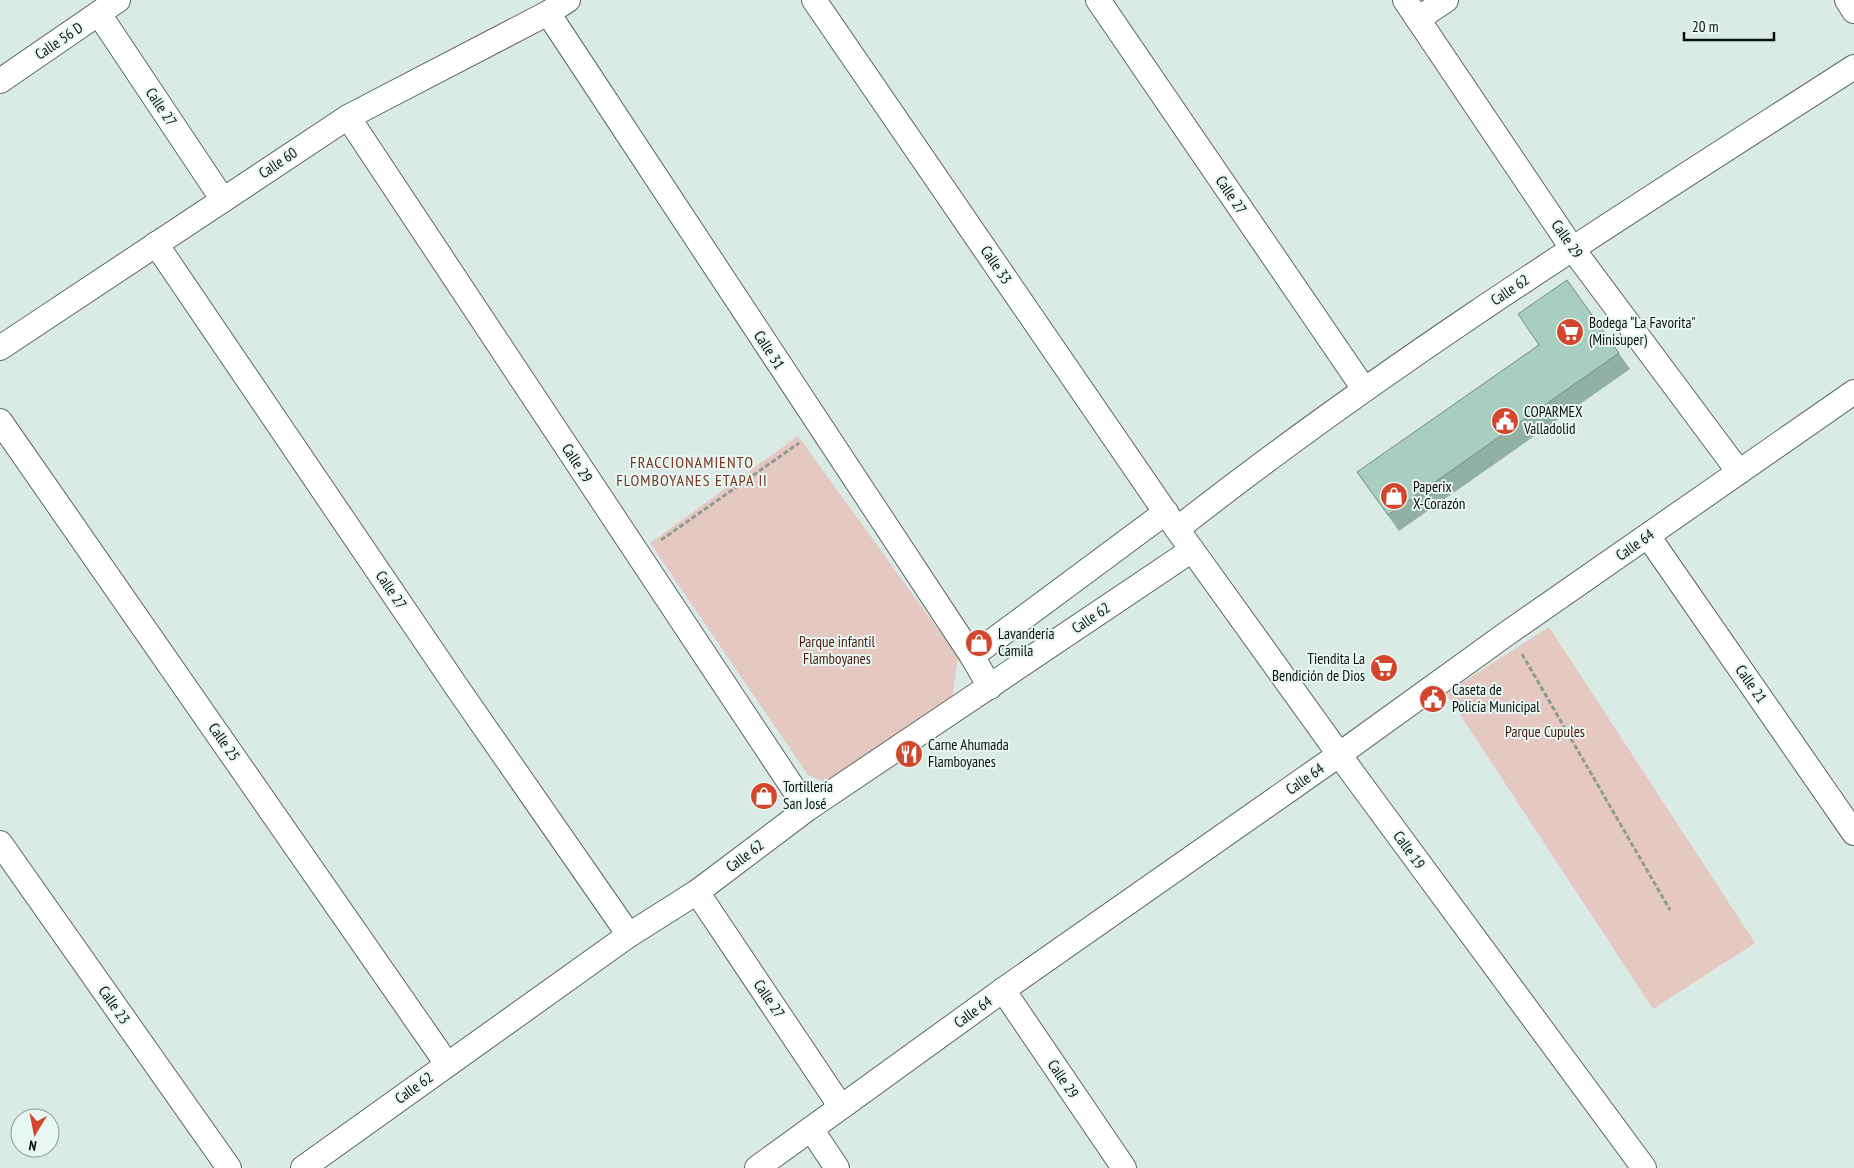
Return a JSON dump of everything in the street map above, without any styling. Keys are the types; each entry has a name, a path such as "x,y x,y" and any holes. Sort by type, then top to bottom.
{"street":[{"name":"Calle 60","path":"0,348 348,117 548,13 568,0"},
{"name":"Calle 33","path":"814,0 1172,521"},
{"name":"Calle 27","path":"1098,0 1364,390"},
{"path":"1412,9 1446,0"},
{"path":"1847,0 1854,11"},
{"name":"Calle 27","path":"108,7 223,200"},
{"name":"Calle 56 D","path":"0,81 108,7"},
{"name":"Calle 29","path":"1412,9 1572,248 1739,472"},
{"name":"Calle 31","path":"548,13 972,656 990,687"},
{"name":"Calle 62","path":"972,656 1572,248 1854,67"},
{"name":"Calle 29","path":"348,117 806,810"},
{"name":"Calle 27","path":"156,244 456,686 629,935"},
{"name":"Calle 64","path":"757,1168 1003,990 1340,754 1509,632 1739,472 1853,396"},
{"name":"Calle 25","path":"0,420 447,1064"},
{"name":"Calle 19","path":"1172,521 1340,754 1644,1168"},
{"name":"Calle 21","path":"1648,536 1854,833"},
{"name":"Calle 62","path":"303,1168 629,935 697,892 806,810 1192,550"},
{"name":"Calle 23","path":"0,843 228,1168"},
{"name":"Calle 27","path":"697,892 841,1107"},
{"name":"Calle 29","path":"1003,990 1124,1168"},
{"path":"811,1130 837,1168"}],"path":[{"path":"639,556 820,428"},
{"path":"1509,632 1670,910"}],"green space":[{"name":"Parque infantil Flamboyanes","path":"798,436 958,657 952,699 824,782 808,775 650,543"},
{"name":"Parque Cupules","path":"1549,627 1755,943 1653,1009 1446,693"}],"building":[{"path":"1567,280 1619,353 1388,515 1357,472 1539,345 1518,314"}],"place":[{"name":"Bodega \"La Favorita\" (Minisuper)","path":"1570,332"},
{"name":"COPARMEX Valladolid","path":"1505,421"},
{"name":"Paperix X-Corazón","path":"1394,496"},
{"name":"Lavandería Camila","path":"979,643"},
{"name":"Tiendita La Bendición de Dios","path":"1384,668"},
{"name":"Caseta de Policía Municipal","path":"1433,699"},
{"name":"Carne Ahumada Flamboyanes","path":"909,754"},
{"name":"Tortillería San José","path":"764,796"}],"district":[{"name":"FRACCIONAMIENTO FLOMBOYANES ETAPA II","path":"692,471"}]}
